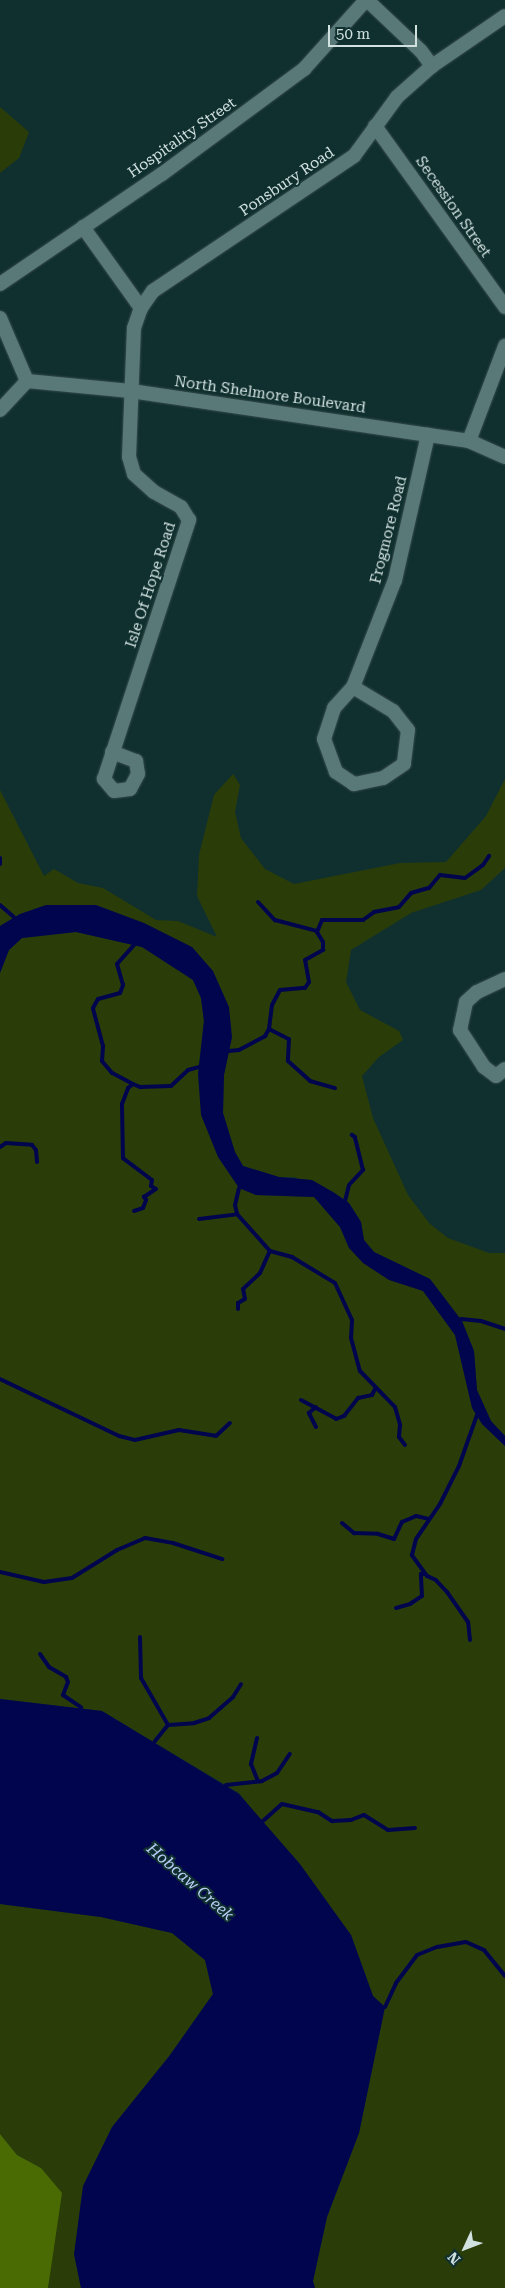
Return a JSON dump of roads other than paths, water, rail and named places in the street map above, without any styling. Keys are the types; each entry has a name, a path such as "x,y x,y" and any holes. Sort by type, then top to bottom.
{"street":[{"path":"366,0 421,51 432,66"},
{"name":"Hospitality Street","path":"0,284 224,130 304,69 366,0"},
{"name":"Ponsbury Road","path":"131,391 134,328 141,308 153,291 354,156 397,97 432,66 505,16"},
{"name":"Secession Street","path":"375,126 505,307"},
{"path":"83,227 141,308"},
{"path":"0,318 27,380 0,410"},
{"path":"469,441 505,346"},
{"name":"North Shelmore Boulevard","path":"27,380 131,391 469,441 505,457"},
{"name":"Isle Of Hope Road","path":"112,752 189,520 181,507 154,492 134,474 129,456 131,391"},
{"name":"Frogmore Road","path":"353,687 393,712 408,730 404,764 383,778 354,784 336,772 324,739 334,708 353,687 395,580 428,435"},
{"path":"505,979 477,992 466,1002 460,1030 484,1067 496,1076 505,1069"}],"water":[{"path":"46,905 96,905 144,923 192,947 213,971 229,1007 232,1037 224,1075 223,1113 235,1152 243,1166 279,1177 312,1180 333,1192 349,1203 361,1222 364,1240 374,1252 430,1279 462,1321 474,1351 477,1390 491,1421 505,1436 505,1446 482,1424 472,1408 455,1335 423,1291 389,1280 363,1263 349,1248 340,1227 314,1197 256,1195 239,1188 218,1157 201,1115 198,1074 204,1021 201,998 193,980 142,947 76,932 22,938 9,950 0,973 0,926 20,914"},
{"name":"Hobcaw Creek","path":"0,1699 102,1711 239,1794 300,1864 351,1935 373,1996 385,2007 359,2133 327,2217 313,2281 315,2288 81,2288 74,2254 83,2186 112,2127 170,2055 213,1994 205,1960 172,1933 101,1917 0,1904"}],"waterway":[{"path":"229,1051 239,1050 265,1036 269,1029 272,1005 280,990 305,988 309,982 305,960 323,950 323,942 317,932 322,920 363,920 374,912 399,907 411,893 429,888 440,875 465,878 483,865 489,856"},
{"path":"0,858 0,864"},
{"path":"258,902 275,920 317,931"},
{"path":"0,905 14,917"},
{"path":"133,1084 112,1073 102,1061 103,1046 93,1008 98,999 120,993 123,985 117,964 134,945"},
{"path":"269,1029 289,1039 288,1061 310,1081 335,1088"},
{"path":"134,1211 143,1208 146,1200 144,1197 156,1189 151,1186 152,1180 123,1158 122,1104 128,1088 133,1084 140,1087 171,1086 188,1070 199,1067"},
{"path":"345,1201 349,1185 363,1170 355,1137 352,1135"},
{"path":"0,1147 6,1143 32,1145 36,1150 37,1162"},
{"path":"239,1188 235,1205 237,1214 270,1251 292,1257 335,1283 352,1320 351,1338 360,1371 395,1407 400,1425 399,1437 405,1445"},
{"path":"199,1219 237,1214"},
{"path":"238,1309 238,1303 245,1299 243,1289 260,1273 270,1251"},
{"path":"461,1319 481,1321 505,1329"},
{"path":"0,1379 119,1436 135,1440 179,1430 216,1436 230,1423"},
{"path":"301,1400 336,1419 344,1416 358,1398 372,1395 375,1389"},
{"path":"316,1407 309,1413 316,1427"},
{"path":"470,1640 468,1622 447,1592 436,1580 427,1576 412,1555 416,1539 440,1504 459,1466 477,1415"},
{"path":"342,1523 354,1533 378,1534 394,1539 402,1522 416,1516 429,1519"},
{"path":"0,1572 44,1582 72,1578 117,1550 145,1538 173,1543 222,1559"},
{"path":"396,1608 410,1604 422,1596 421,1574 425,1574"},
{"path":"140,1637 141,1678 168,1725 155,1741"},
{"path":"40,1654 49,1667 66,1677 68,1682 63,1695 81,1707"},
{"path":"168,1725 194,1723 209,1718 233,1697 241,1684"},
{"path":"257,1738 251,1764 258,1781"},
{"path":"226,1785 262,1781 277,1773 290,1754"},
{"path":"263,1821 282,1804 318,1812 332,1821 351,1820 364,1815 388,1830 415,1828"},
{"path":"385,2007 396,1983 417,1955 437,1947 466,1942 484,1950 505,1976"}]}
